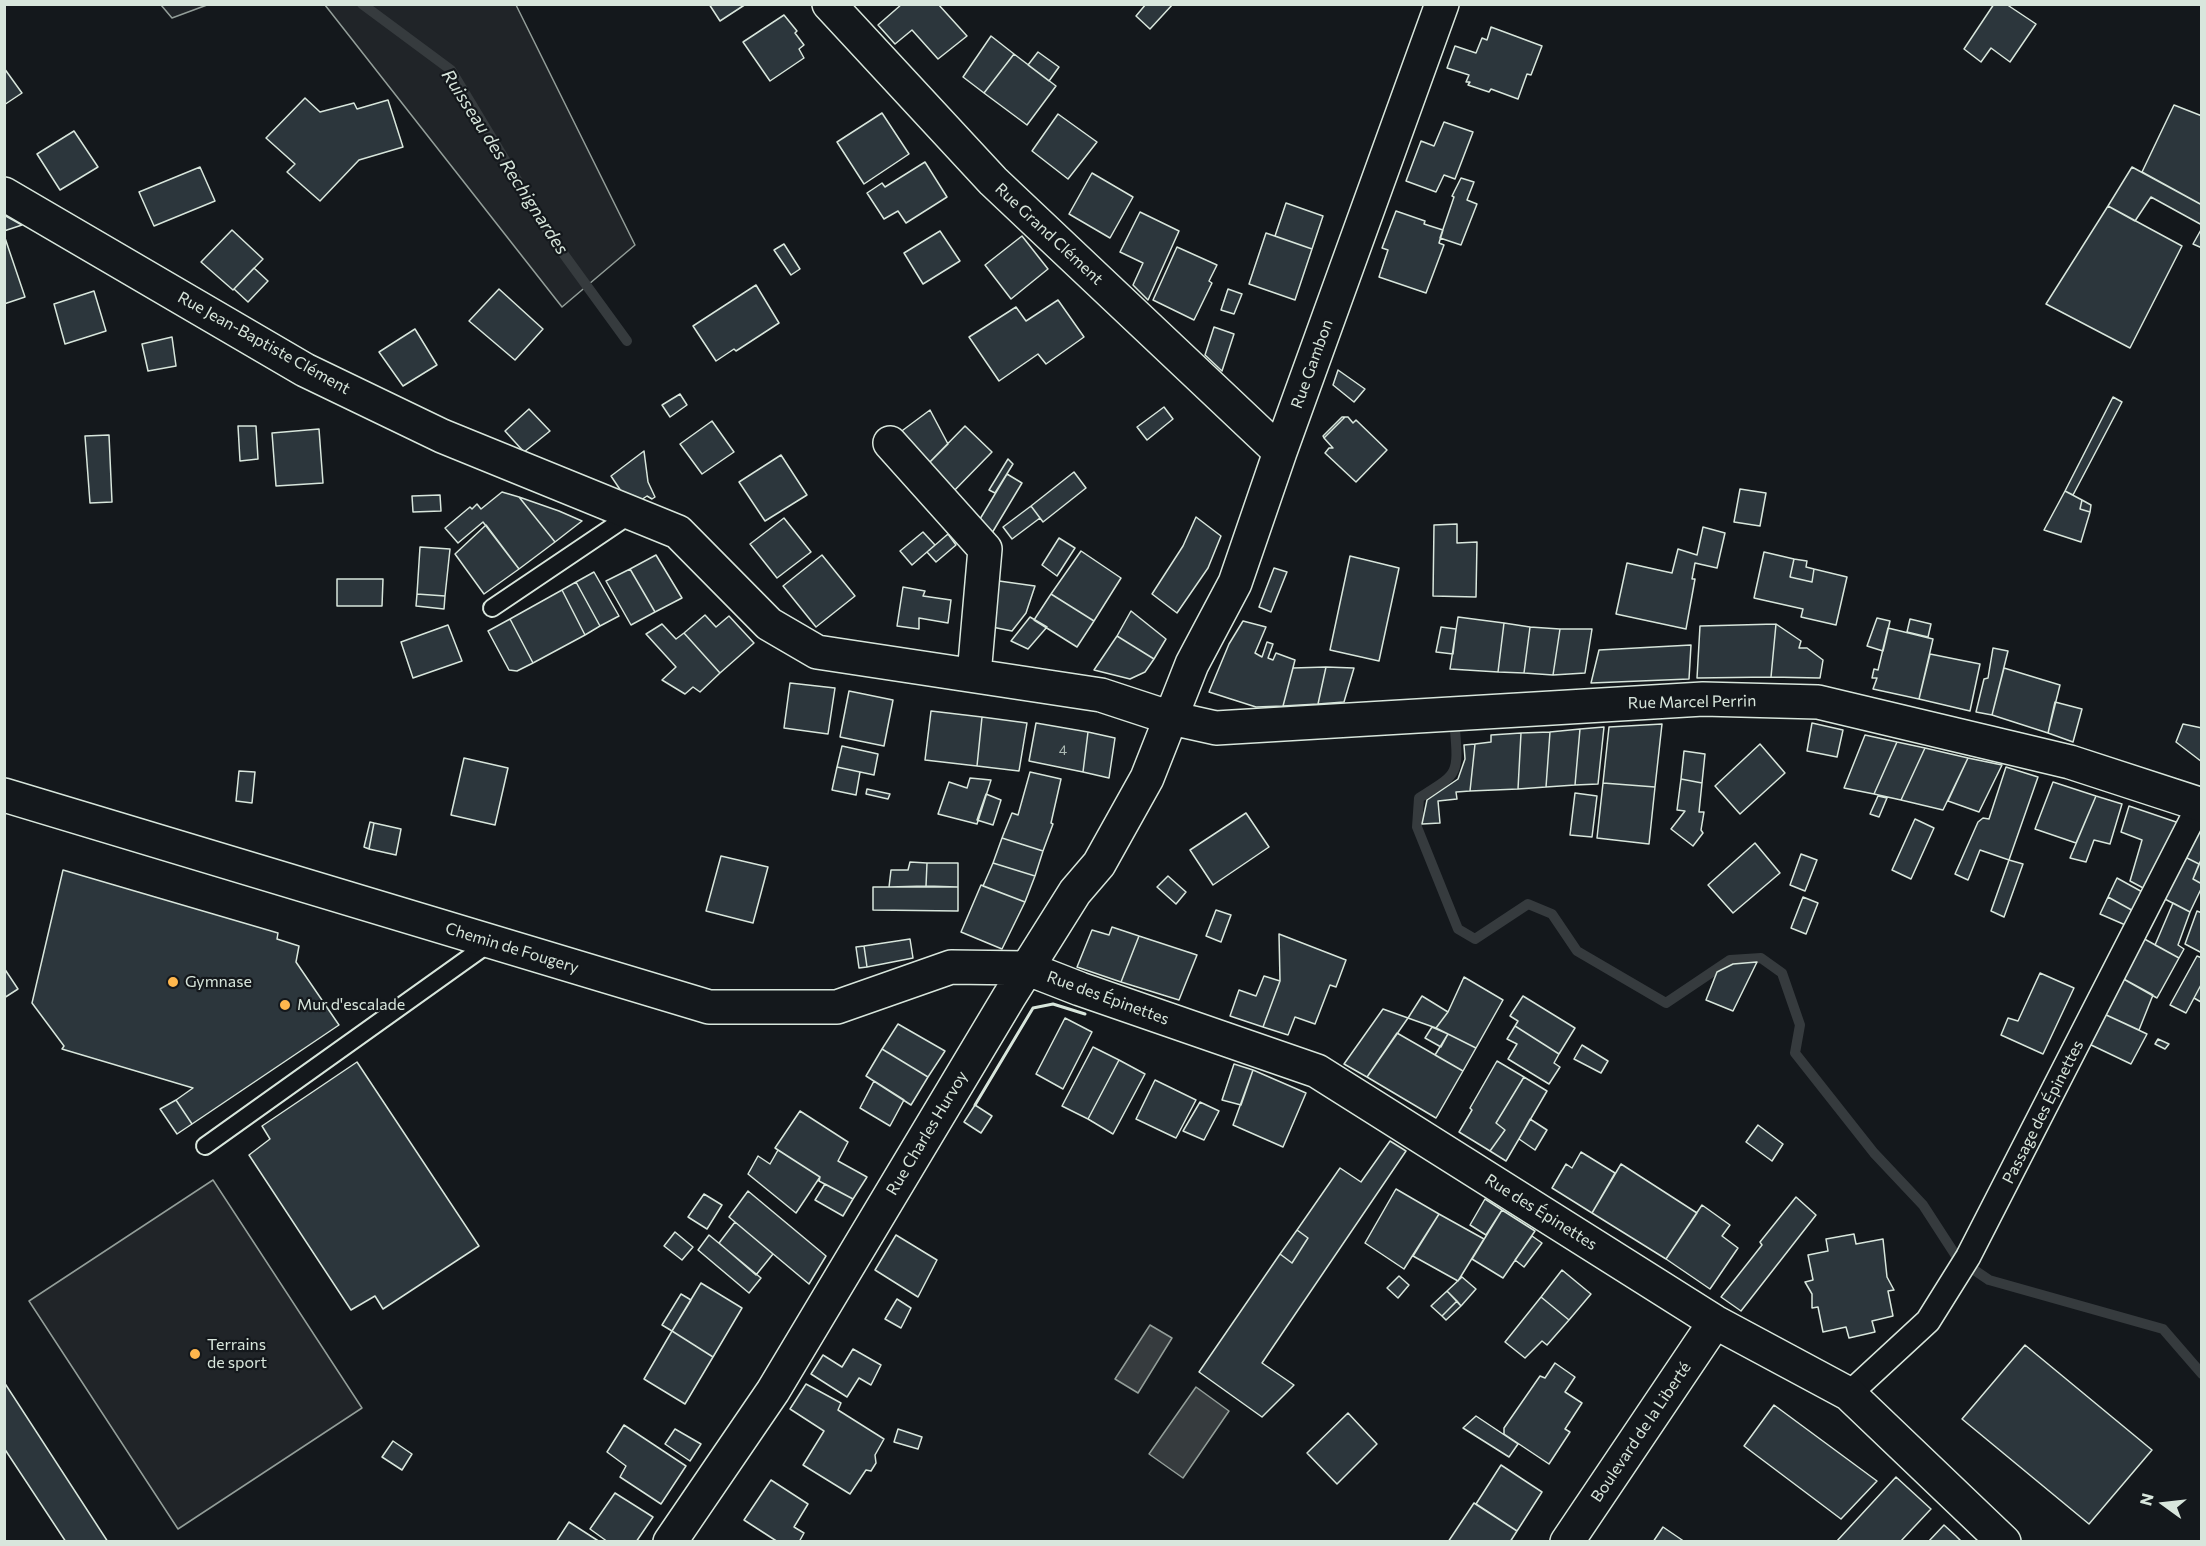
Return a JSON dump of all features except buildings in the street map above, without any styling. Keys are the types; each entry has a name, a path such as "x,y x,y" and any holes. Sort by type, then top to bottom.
{"street":[{"name":"Rue Grand Clément","path":"829,4 993,181 1280,452"},
{"name":"Rue Gambon","path":"1171,718 1192,664 1235,584 1280,452 1442,4"},
{"name":"Rue Jean-Baptiste Clément","path":"4,194 305,370 442,436 678,532 769,624 817,652 1101,695 1171,718"},
{"path":"890,443 985,549 974,675"},
{"name":"Rue Marcel Perrin","path":"1171,718 1216,728 1703,699 1818,702 2070,762 2201,805"},
{"name":"Rue Charles Hurvoy","path":"670,1542 773,1391 1026,968 1075,892 1099,864 1147,778 1171,718"},
{"name":"Chemin de Fougery","path":"4,795 709,1007 837,1007 951,967 1026,968"},
{"name":"Passage des Épinettes","path":"1850,1394 1928,1321 1964,1264 2201,805"},
{"name":"Rue des Épinettes","path":"1026,968 1317,1071 1715,1322 1850,1394 2004,1542"},
{"name":"Boulevard de la Liberté","path":"1567,1542 1715,1322"}],"lane":[{"path":"492,608 633,513"},
{"path":"205,1146 491,942"}],"shaded area":[{"path":"161,5 207,5 172,18"},
{"path":"325,5 516,5 635,245 562,307"},
{"name":"Terrains de sport","path":"213,1180 362,1408 178,1529 29,1301"},
{"path":"1150,1325 1172,1338 1138,1393 1115,1379"},
{"path":"1196,1387 1229,1411 1183,1478 1149,1454"}],"waterway":[{"name":"Ruisseau des Rechignardes","path":"362,4 451,70 552,238 627,341"},
{"path":"1455,730 1456,757 1453,772 1441,784 1419,798 1417,827 1458,929 1475,939 1528,904 1552,914 1577,951 1666,1003 1730,960 1761,958 1782,973 1800,1025 1795,1053 1874,1153 1923,1205 1958,1259 1989,1280 2163,1329 2202,1374"}],"wall":[{"path":"975,1105 1033,1008 1053,1004 1085,1014"}],"place":[{"name":"Gymnase","path":"173,982"},
{"name":"Mur d'escalade","path":"285,1005"},
{"name":"Terrains de sport","path":"195,1354"}]}
